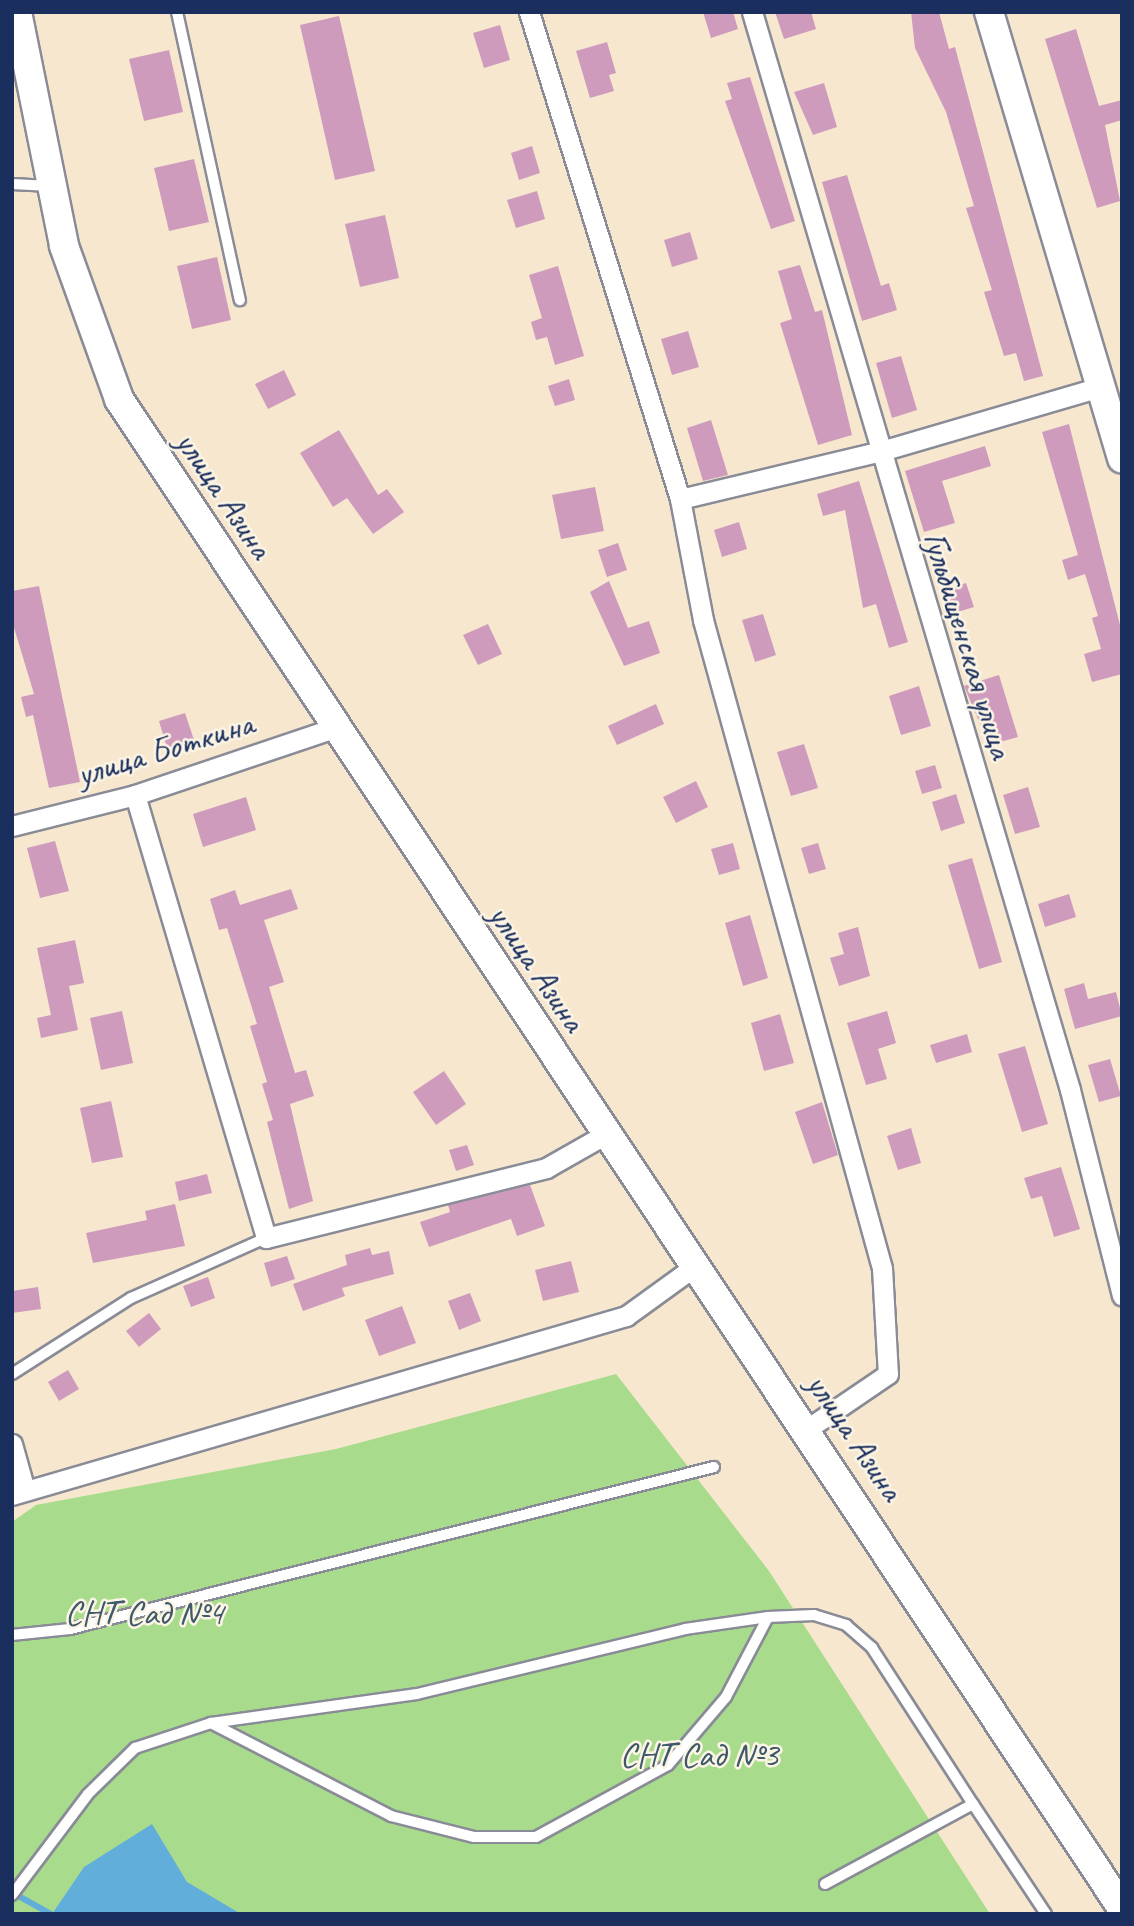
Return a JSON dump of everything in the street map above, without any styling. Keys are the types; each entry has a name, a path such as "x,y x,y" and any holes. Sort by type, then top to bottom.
{"main road":[{"name":"улица Азина","path":"17,12 53,186 84,315 119,399 604,1135 807,1429 1122,1908"},
{"path":"993,13 1122,459"}],"street":[{"path":"529,12 680,499 703,620 882,1268 888,1374 807,1429"},
{"name":"Гульбищенская улица","path":"752,12 877,452 1070,1090 1122,1296"},
{"path":"680,499 877,452 1101,387"},
{"name":"улица Боткина","path":"12,826 135,795 334,728"},
{"path":"135,795 265,1238 546,1168 604,1135"},
{"path":"12,1444 18,1491 430,1377 626,1316 695,1266"}],"lane":[{"path":"177,12 240,300"},
{"path":"12,184 53,186"},
{"path":"12,1374 131,1298 265,1238"},
{"path":"12,1634 70,1629 714,1467"},
{"path":"12,1895 88,1794 135,1748 211,1723 416,1694 685,1629 768,1617 814,1615 854,1633 872,1648 1046,1914"},
{"path":"211,1723 391,1816 474,1837 536,1837 668,1765 726,1698 768,1617"},
{"path":"825,1884 973,1804"}],"green space":[{"path":"616,1374 769,1571 990,1914 12,1914 12,1522 36,1505 336,1449"}],"water":[{"path":"152,1824 187,1882 241,1914 52,1914 84,1867"}],"building":[{"path":"703,12 733,12 738,29 711,38"},
{"path":"775,12 811,12 816,29 784,39"},
{"path":"911,12 939,12 949,49 955,47 1043,376 1024,381 1016,353 1004,356 984,292 992,290 966,208 974,206 946,112 915,48"},
{"path":"339,16 375,171 335,180 300,25"},
{"path":"500,25 510,60 484,68 473,33"},
{"path":"1076,29 1099,106 1122,100 1122,120 1105,125 1120,201 1097,208 1045,39"},
{"path":"607,42 616,73 609,75 614,91 590,98 576,51"},
{"path":"169,50 183,112 144,121 129,59"},
{"path":"750,77 795,221 771,229 725,101 732,99 727,83"},
{"path":"824,83 837,127 813,135 794,92"},
{"path":"532,146 540,173 519,180 511,153"},
{"path":"194,159 209,222 169,231 154,168"},
{"path":"847,175 881,286 889,283 897,310 862,321 822,182"},
{"path":"537,191 545,219 516,228 507,200"},
{"path":"385,215 399,278 360,287 345,224"},
{"path":"690,232 698,259 672,267 664,240"},
{"path":"217,257 231,320 192,329 177,266"},
{"path":"800,265 815,312 822,310 852,435 818,445 780,323 792,319 778,271"},
{"path":"558,266 584,356 555,365 547,337 536,340 531,322 542,318 529,275"},
{"path":"688,331 699,367 672,375 661,339"},
{"path":"901,356 917,410 892,418 876,363"},
{"path":"284,370 296,395 268,409 255,384"},
{"path":"569,379 575,400 555,406 548,386"},
{"path":"711,420 728,475 703,481 687,428"},
{"path":"1069,424 1122,633 1122,674 1092,682 1084,654 1101,649 1092,618 1098,616 1085,574 1068,580 1062,560 1078,555 1042,432"},
{"path":"339,430 378,495 387,489 404,512 373,534 347,498 333,507 300,453"},
{"path":"985,446 991,466 942,481 955,523 924,532 905,471"},
{"path":"859,481 908,642 889,648 876,604 863,608 845,510 823,516 817,494"},
{"path":"595,487 604,531 561,539 552,495"},
{"path":"739,522 747,549 722,557 714,530"},
{"path":"618,543 627,570 607,577 598,550"},
{"path":"609,581 628,628 649,621 660,653 624,666 590,592"},
{"path":"966,583 974,607 951,614 944,590"},
{"path":"39,586 80,782 49,788 33,715 26,717 21,697 34,694 12,621 12,591"},
{"path":"763,614 776,655 755,662 742,620"},
{"path":"488,624 502,654 478,665 463,635"},
{"path":"999,675 1018,737 989,745 964,686"},
{"path":"919,686 931,726 901,735 889,696"},
{"path":"656,704 664,724 617,745 608,726"},
{"path":"185,713 195,743 168,751 159,721"},
{"path":"804,744 818,788 791,796 777,752"},
{"path":"935,765 942,788 922,794 915,771"},
{"path":"696,781 708,807 676,823 663,797"},
{"path":"1028,787 1040,827 1015,834 1003,795"},
{"path":"956,794 965,823 941,831 932,802"},
{"path":"246,797 256,830 203,847 193,814"},
{"path":"55,841 69,891 40,898 27,848"},
{"path":"733,843 740,869 719,875 711,849"},
{"path":"818,843 826,869 809,874 801,848"},
{"path":"972,858 1002,962 979,969 948,865"},
{"path":"291,889 298,909 264,920 284,982 269,987 295,1073 306,1070 314,1096 290,1104 313,1201 289,1209 267,1122 273,1120 262,1084 267,1082 250,1026 257,1024 227,928 219,930 210,899 235,890 240,905"},
{"path":"1069,894 1076,917 1045,927 1038,904"},
{"path":"750,915 768,978 743,986 725,923"},
{"path":"858,927 870,976 839,986 830,958 844,954 838,933"},
{"path":"75,940 84,983 69,986 78,1030 41,1038 37,1018 51,1015 37,948"},
{"path":"1084,983 1088,999 1116,992 1122,1016 1075,1029 1064,989"},
{"path":"122,1011 133,1063 101,1070 90,1018"},
{"path":"887,1011 896,1043 878,1049 887,1079 866,1085 847,1023"},
{"path":"780,1014 794,1063 764,1071 751,1023"},
{"path":"967,1034 972,1052 936,1063 930,1045"},
{"path":"1025,1046 1048,1124 1022,1132 998,1054"},
{"path":"1110,1059 1121,1096 1099,1102 1088,1065"},
{"path":"444,1071 466,1104 436,1125 413,1092"},
{"path":"111,1101 123,1157 92,1163 80,1108"},
{"path":"822,1102 838,1155 813,1164 795,1112"},
{"path":"911,1128 921,1163 898,1170 887,1136"},
{"path":"467,1145 474,1165 456,1171 449,1150"},
{"path":"1061,1167 1080,1229 1054,1237 1042,1196 1031,1199 1024,1178"},
{"path":"207,1174 212,1193 179,1201 175,1182"},
{"path":"530,1185 545,1226 517,1236 511,1219 429,1247 420,1222 450,1212 448,1205"},
{"path":"175,1204 185,1246 93,1263 86,1233 147,1220 145,1211"},
{"path":"370,1248 372,1255 389,1251 394,1274 342,1288 345,1296 303,1311 293,1284 347,1265 345,1255"},
{"path":"287,1256 295,1279 271,1287 264,1263"},
{"path":"571,1261 579,1292 543,1301 535,1270"},
{"path":"208,1277 215,1298 191,1307 183,1286"},
{"path":"38,1287 41,1309 12,1313 12,1291"},
{"path":"470,1293 481,1321 459,1330 448,1301"},
{"path":"402,1306 416,1343 379,1356 365,1320"},
{"path":"149,1313 161,1329 139,1347 126,1331"},
{"path":"68,1370 79,1389 59,1401 48,1382"}],"waterway":[{"path":"13,1893 51,1914"}],"park label":[{"name":"СНТ Сад №4","path":"144,1613"},
{"name":"СНТ Сад №3","path":"699,1755"}]}
